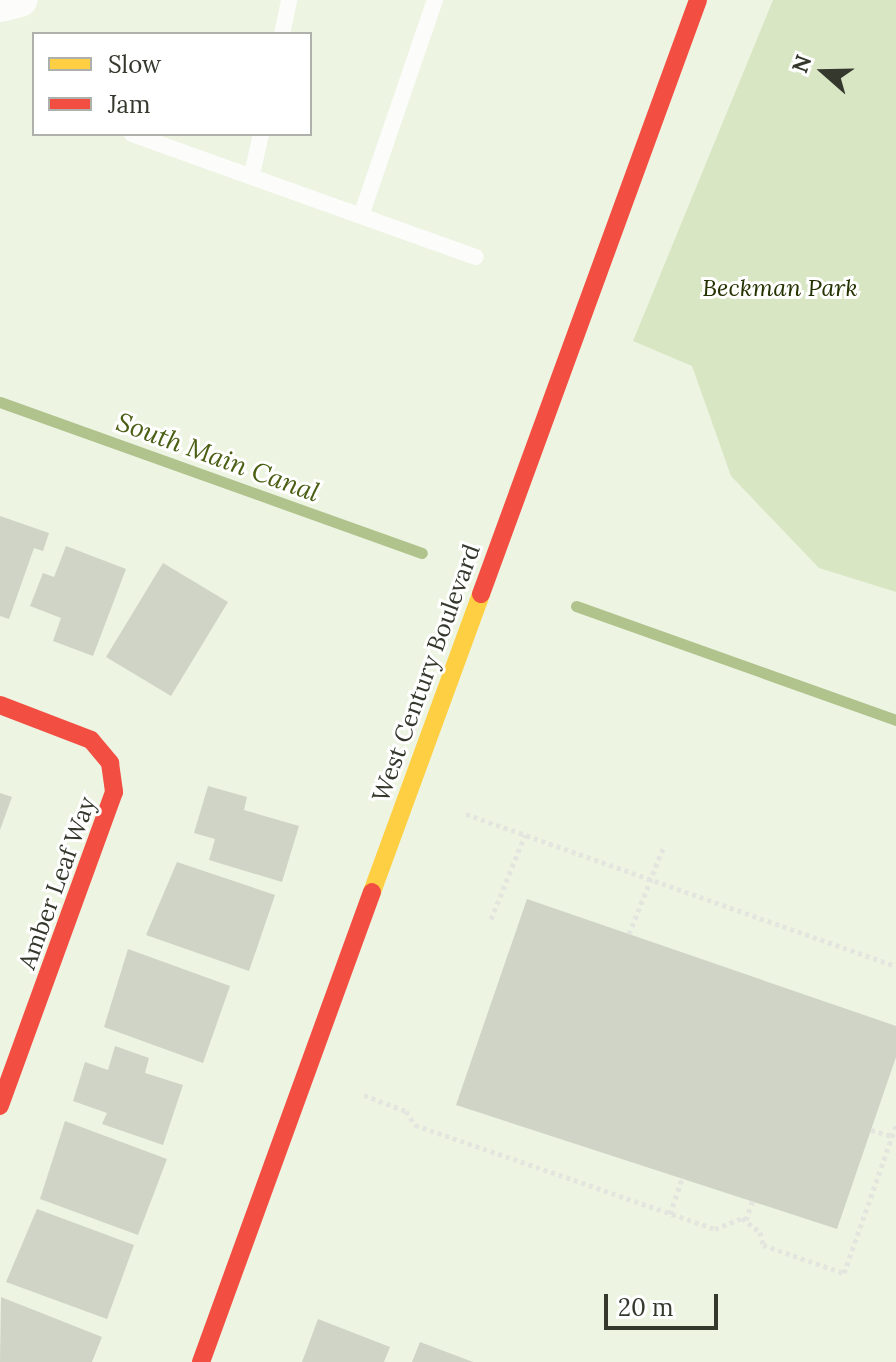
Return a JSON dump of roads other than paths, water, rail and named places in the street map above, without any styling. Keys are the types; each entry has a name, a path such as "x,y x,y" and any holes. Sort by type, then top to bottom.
{"street":[{"name":"West Century Boulevard","path":"201,1362 698,0"},
{"name":"Amber Leaf Way","path":"0,705 91,740 110,763 114,792 106,823 0,1106"}],"lane":[{"path":"282,32 289,0"},
{"path":"362,213 435,0"},
{"path":"138,136 362,213 476,257"},
{"path":"252,174 261,136"}],"waterway":[{"name":"South Main Canal","path":"0,402 422,553"},
{"name":"South Main Canal","path":"576,606 896,720"}],"park label":[{"name":"Beckman Park","path":"780,288"}]}
